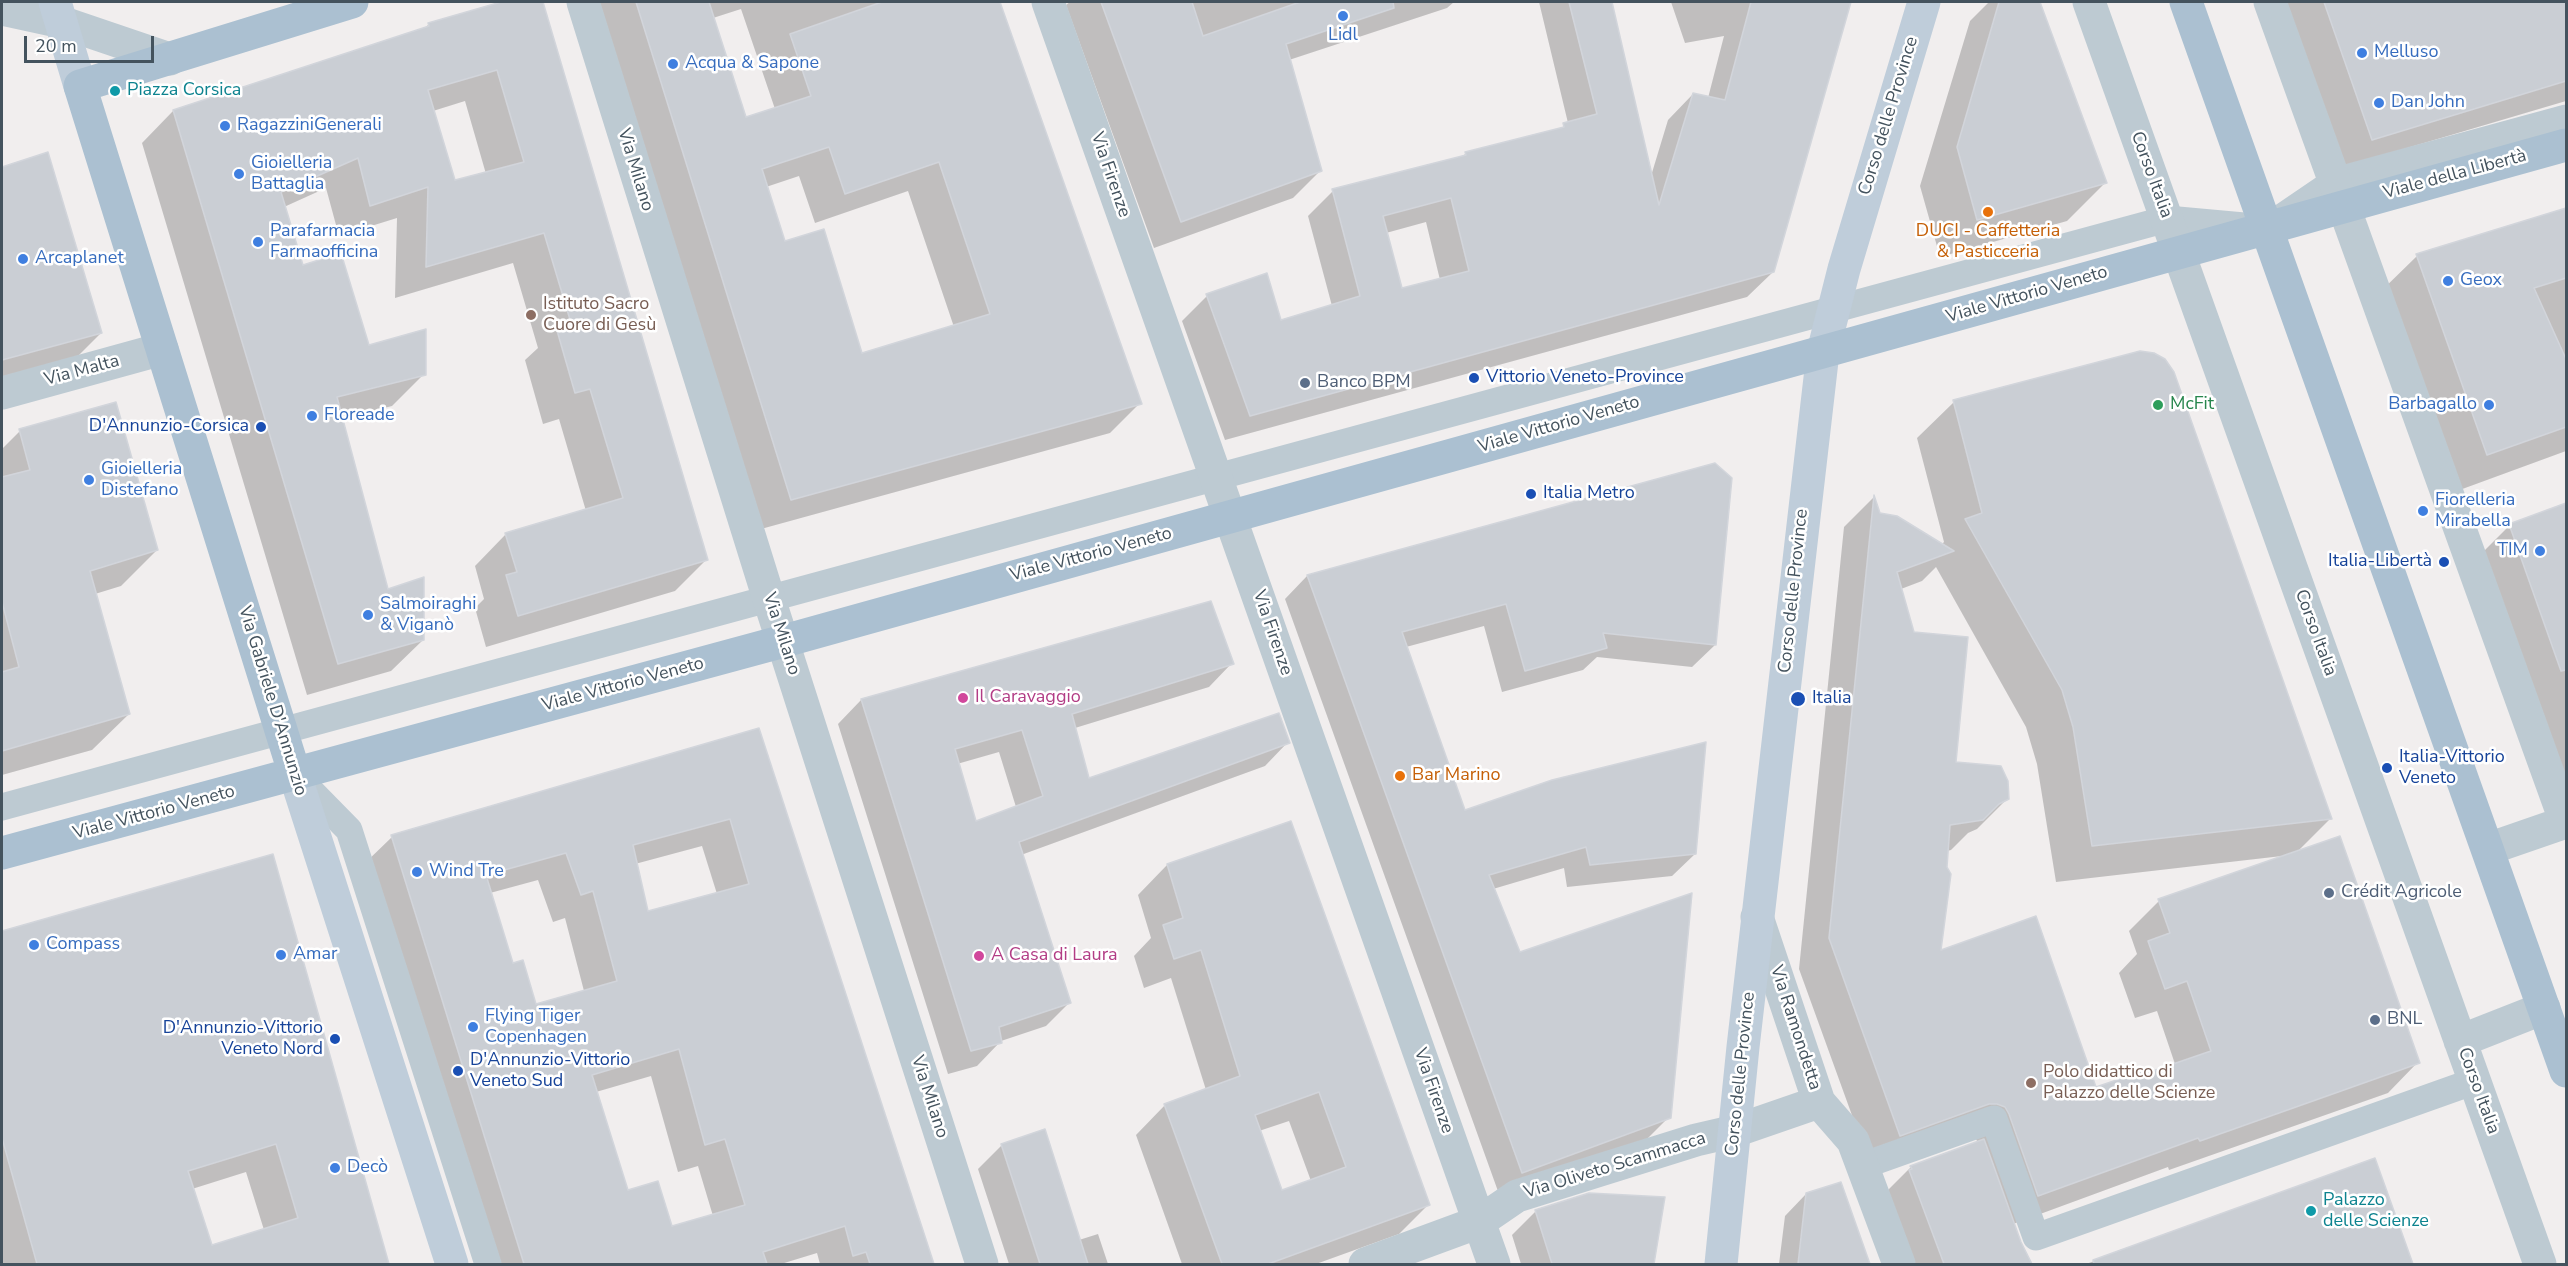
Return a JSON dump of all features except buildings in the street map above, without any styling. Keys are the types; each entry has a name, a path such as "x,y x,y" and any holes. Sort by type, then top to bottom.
{"main road":[{"name":"Corso delle Province","path":"1721,1264 1757,917 1823,352 1832,310 1924,2"},
{"path":"2186,2 2566,1071"},
{"path":"58,12 80,86 342,3"},
{"name":"Via Gabriele D'Annunzio","path":"80,86 295,775 452,1264"},
{"name":"Viale della Libertà","path":"2266,228 2339,193 2566,145"},
{"name":"Viale Vittorio Veneto","path":"2,854 784,641 2266,228"}],"street":[{"name":"Via Milano","path":"583,2 769,599 982,1264"},
{"name":"Via Firenze","path":"1048,2 1494,1264"},
{"name":"Corso Italia","path":"2089,2 2540,1264"},
{"path":"2270,2 2566,822 2488,849"},
{"path":"2,9 58,12 170,59"},
{"name":"Via Malta","path":"2,393 162,349"},
{"name":"Via Ramondetta","path":"1757,917 1819,1102 1853,1141 1899,1264"},
{"path":"2460,1041 2544,1008"},
{"name":"Via Oliveto Scammacca","path":"1365,1264 1479,1222 1517,1196 1696,1140 1735,1131 1819,1102"}],"lane":[{"path":"2339,193 2566,118"},
{"path":"2,807 2167,219 2266,228"},
{"path":"295,775 349,830 488,1264"},
{"path":"1863,1166 1994,1119 2036,1237 2475,1081"}],"place":[{"name":"Lidl","path":"1343,16"},
{"name":"Melluso","path":"2362,53"},
{"name":"Acqua & Sapone","path":"673,64"},
{"name":"Piazza Corsica","path":"115,91"},
{"name":"Dan John","path":"2379,103"},
{"name":"RagazziniGenerali","path":"225,126"},
{"name":"Gioielleria Battaglia","path":"239,174"},
{"name":"DUCI - Caffetteria & Pasticceria","path":"1988,212"},
{"name":"Parafarmacia Farmaofficina","path":"258,242"},
{"name":"Arcaplanet","path":"23,259"},
{"name":"Geox","path":"2448,281"},
{"name":"Istituto Sacro Cuore di Gesù","path":"531,315"},
{"name":"Vittorio Veneto-Province","path":"1474,378"},
{"name":"Banco BPM","path":"1305,383"},
{"name":"McFit","path":"2158,405"},
{"name":"Barbagallo","path":"2489,405"},
{"name":"Floreade","path":"312,416"},
{"name":"D'Annunzio-Corsica","path":"261,427"},
{"name":"Gioielleria Distefano","path":"89,480"},
{"name":"Italia Metro","path":"1531,494"},
{"name":"Fiorelleria Mirabella","path":"2423,511"},
{"name":"TIM","path":"2540,551"},
{"name":"Italia-Libertà","path":"2444,562"},
{"name":"Salmoiraghi & Viganò","path":"368,615"},
{"name":"Il Caravaggio","path":"963,698"},
{"name":"Italia","path":"1798,699"},
{"name":"Italia-Vittorio Veneto","path":"2387,768"},
{"name":"Bar Marino","path":"1400,776"},
{"name":"Wind Tre","path":"417,872"},
{"name":"Crédit Agricole","path":"2329,893"},
{"name":"Compass","path":"34,945"},
{"name":"Amar","path":"281,955"},
{"name":"A Casa di Laura","path":"979,956"},
{"name":"BNL","path":"2375,1020"},
{"name":"Flying Tiger Copenhagen","path":"473,1027"},
{"name":"D'Annunzio-Vittorio Veneto Nord","path":"335,1039"},
{"name":"D'Annunzio-Vittorio Veneto Sud","path":"458,1071"},
{"name":"Polo didattico di Palazzo delle Scienze","path":"2031,1083"},
{"name":"Decò","path":"335,1168"},
{"name":"Palazzo delle Scienze","path":"2311,1211"}]}
